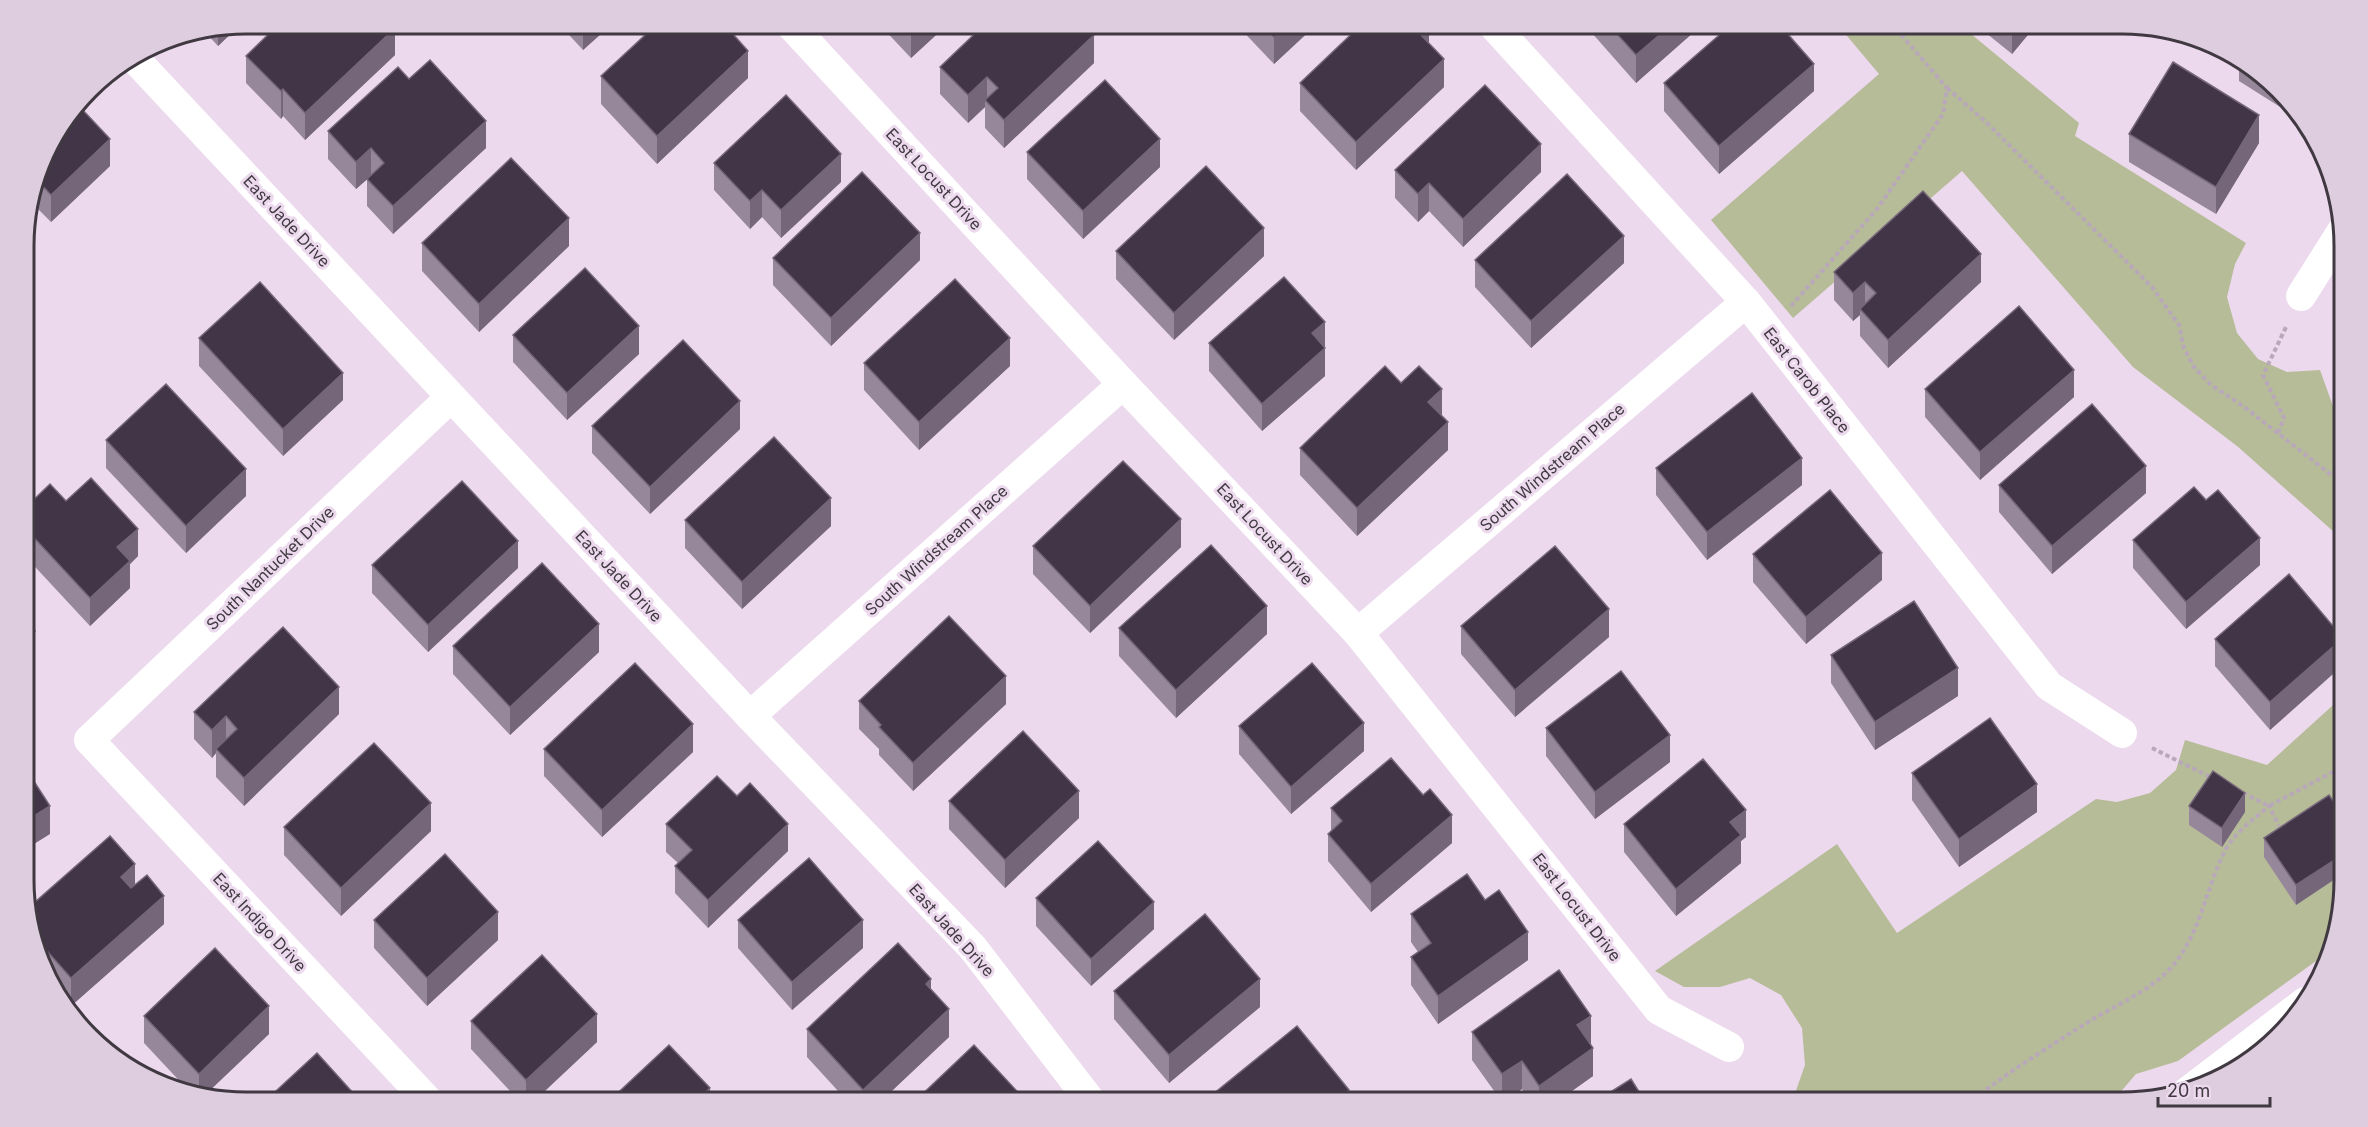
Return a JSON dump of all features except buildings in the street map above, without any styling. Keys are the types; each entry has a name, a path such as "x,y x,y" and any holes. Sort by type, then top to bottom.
{"street":[{"name":"East Carob Place","path":"1501,34 1746,302 2049,686 2122,733"},
{"name":"East Locust Drive","path":"800,35 1123,384 1358,633 1659,1010 1729,1047"},
{"name":"East Jade Drive","path":"139,64 750,716 973,948 1084,1092"},
{"path":"2301,296 2334,244"},
{"name":"South Windstream Place","path":"1358,633 1746,302"},
{"name":"South Windstream Place","path":"750,716 1123,384"},
{"name":"South Nantucket Drive","path":"89,740 452,397"},
{"name":"East Indigo Drive","path":"89,740 420,1092"},
{"path":"2215,1071 2279,1023"}],"path":[{"path":"1901,34 1947,87 1986,122 2152,287 2179,325 2184,348 2194,367 2211,385 2243,406 2334,477"},
{"path":"1765,327 1793,305 1877,209 1943,114 1947,87"},
{"path":"2278,433 2284,418 2263,375 2301,296"},
{"path":"2122,733 2216,780"},
{"path":"1983,1092 2015,1068 2150,985 2174,965 2186,947 2205,905 2225,850 2247,824 2269,806 2334,771"},
{"path":"2237,790 2269,806 2278,826"}],"green space":[{"path":"1846,34 1971,34 2079,123 2075,136 2246,243 2235,264 2227,297 2237,333 2258,359 2287,372 2320,370 2334,409 2334,532 2237,446 2133,367 1962,171 1793,318 1711,220 1879,74"},
{"path":"2334,704 2334,881 2332,909 2318,960 2178,1061 2136,1074 2120,1092 1795,1092 1805,1065 1802,1028 1781,995 1750,978 1720,987 1684,987 1655,971 1837,844 1897,933 2096,799 2117,802 2150,793 2176,770 2185,740 2267,765"}]}
